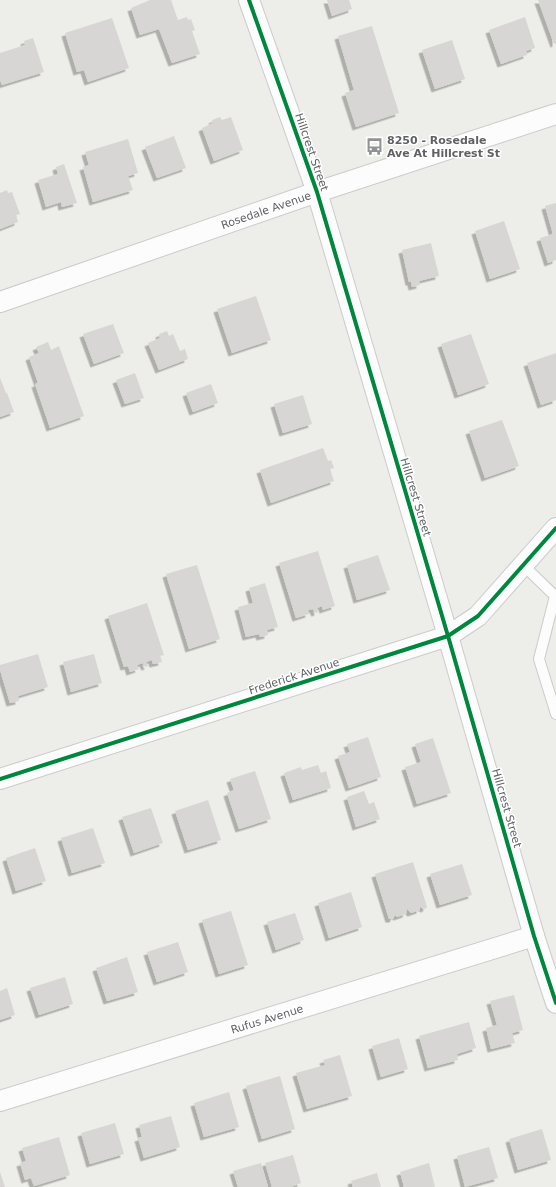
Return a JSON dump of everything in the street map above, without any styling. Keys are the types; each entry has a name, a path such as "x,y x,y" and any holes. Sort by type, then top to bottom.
{"street":[{"name":"Hillcrest Street","path":"249,0 316,192 448,636 534,936 556,1003"},
{"name":"Rosedale Avenue","path":"0,302 316,192 556,114"},
{"name":"Frederick Avenue","path":"0,779 448,636 478,616 556,528"},
{"name":"Rufus Avenue","path":"0,1101 534,936"}],"lane":[{"path":"523,565 555,596 539,658 556,714"}],"building":[{"path":"150,0 171,0 178,20 187,17 188,20 191,19 195,30 192,31 200,54 172,63 159,29 140,35 131,8"},
{"path":"327,0 349,0 352,9 332,16"},
{"path":"538,0 556,0 556,43 554,44"},
{"path":"525,17 535,48 526,51 527,55 501,64 489,30"},
{"path":"112,18 129,68 88,82 84,70 77,72 65,33"},
{"path":"372,26 399,113 356,127 345,93 354,90 338,36"},
{"path":"33,38 44,72 2,85 0,80 0,53 25,45 24,41"},
{"path":"452,40 465,79 435,89 422,50"},
{"path":"220,117 222,120 231,117 243,150 214,161 202,128 213,123 212,120"},
{"path":"174,136 186,168 157,178 145,147"},
{"path":"128,139 138,173 128,176 133,190 93,202 83,167 89,165 85,152"},
{"path":"64,164 77,203 62,207 61,202 46,207 38,180 58,174 56,167"},
{"path":"7,190 8,193 12,192 20,214 16,215 18,222 0,229 0,193"},
{"path":"556,203 556,260 548,263 540,238 553,234 545,206"},
{"path":"504,221 520,269 490,279 475,231"},
{"path":"431,243 439,276 419,281 420,285 412,287 411,282 409,282 402,250"},
{"path":"256,296 271,340 232,353 217,309"},
{"path":"113,324 124,353 94,364 83,334"},
{"path":"167,331 169,336 173,334 180,351 185,349 188,359 159,370 148,343 160,338 159,334"},
{"path":"471,334 489,384 458,395 441,344"},
{"path":"48,342 51,350 59,346 84,416 50,428 35,384 38,383 29,357 39,353 36,347"},
{"path":"556,353 556,400 541,405 527,363"},
{"path":"135,373 144,398 125,404 116,380"},
{"path":"0,378 14,412 0,417"},
{"path":"211,384 218,403 193,412 186,393"},
{"path":"303,395 312,424 283,433 274,404"},
{"path":"502,420 519,466 485,478 469,431"},
{"path":"323,448 328,461 331,460 334,468 330,469 334,481 271,503 260,470"},
{"path":"318,551 335,606 323,610 322,606 317,608 318,612 315,613 313,609 308,610 309,614 296,618 279,563"},
{"path":"378,555 390,590 357,600 347,565"},
{"path":"197,565 220,639 189,649 166,574"},
{"path":"265,583 278,627 267,630 268,635 260,637 259,634 246,637 238,607 253,603 249,588"},
{"path":"147,603 164,655 160,656 162,662 153,664 152,660 146,662 148,666 145,667 143,663 137,665 139,669 130,672 128,666 124,667 108,616"},
{"path":"38,654 48,687 18,696 19,701 10,703 0,670 0,665"},
{"path":"94,654 102,683 71,692 63,662"},
{"path":"368,737 381,777 349,788 338,756 350,752 347,744"},
{"path":"433,738 451,793 417,804 405,767 421,762 415,744"},
{"path":"318,765 321,773 326,771 331,788 293,800 284,773 301,767 302,770"},
{"path":"255,771 271,819 239,829 227,793 234,790 230,779"},
{"path":"364,791 369,804 374,802 380,819 356,827 347,797"},
{"path":"208,800 221,840 188,850 175,811"},
{"path":"151,808 163,843 134,853 122,817"},
{"path":"93,828 105,863 72,873 61,838"},
{"path":"35,848 46,881 16,891 6,858"},
{"path":"413,862 427,907 425,909 420,907 420,910 411,913 407,909 406,914 397,917 395,915 393,919 389,919 375,874"},
{"path":"462,864 472,895 440,905 430,874"},
{"path":"351,892 362,927 329,938 318,903"},
{"path":"231,911 248,965 219,974 202,920"},
{"path":"295,913 304,940 276,950 267,922"},
{"path":"178,942 188,972 157,982 147,952"},
{"path":"127,957 138,992 107,1001 96,968"},
{"path":"65,977 73,1004 39,1015 30,988"},
{"path":"7,988 15,1015 0,1020 0,991"},
{"path":"514,995 523,1030 512,1033 515,1043 491,1049 486,1028 497,1025 490,1001"},
{"path":"469,1022 476,1048 457,1054 458,1060 428,1068 419,1036"},
{"path":"399,1038 408,1069 381,1077 372,1046"},
{"path":"340,1055 352,1096 307,1109 296,1073 325,1065 323,1060"},
{"path":"280,1076 295,1129 262,1139 246,1086"},
{"path":"229,1092 239,1127 204,1137 194,1103"},
{"path":"171,1116 180,1147 144,1158 138,1138 142,1137 139,1125"},
{"path":"115,1123 124,1154 90,1164 81,1133"},
{"path":"542,1129 551,1160 518,1170 509,1139"},
{"path":"59,1137 70,1175 34,1186 31,1178 25,1180 20,1163 26,1161 22,1148"},
{"path":"489,1147 498,1178 465,1187 457,1156"},
{"path":"293,1155 301,1183 291,1187 272,1187 265,1163"},
{"path":"261,1163 268,1187 238,1187 233,1171"},
{"path":"429,1163 435,1187 404,1187 400,1172"},
{"path":"0,1172 5,1187 0,1187"},
{"path":"377,1173 381,1187 353,1187 351,1181"}],"cycle path":[{"path":"249,0 317,192 448,636 534,936 556,1003"},
{"path":"0,779 448,636 478,616 556,528"}],"place":[{"name":"8250 - Rosedale Ave At Hillcrest St","path":"374,146"}]}
